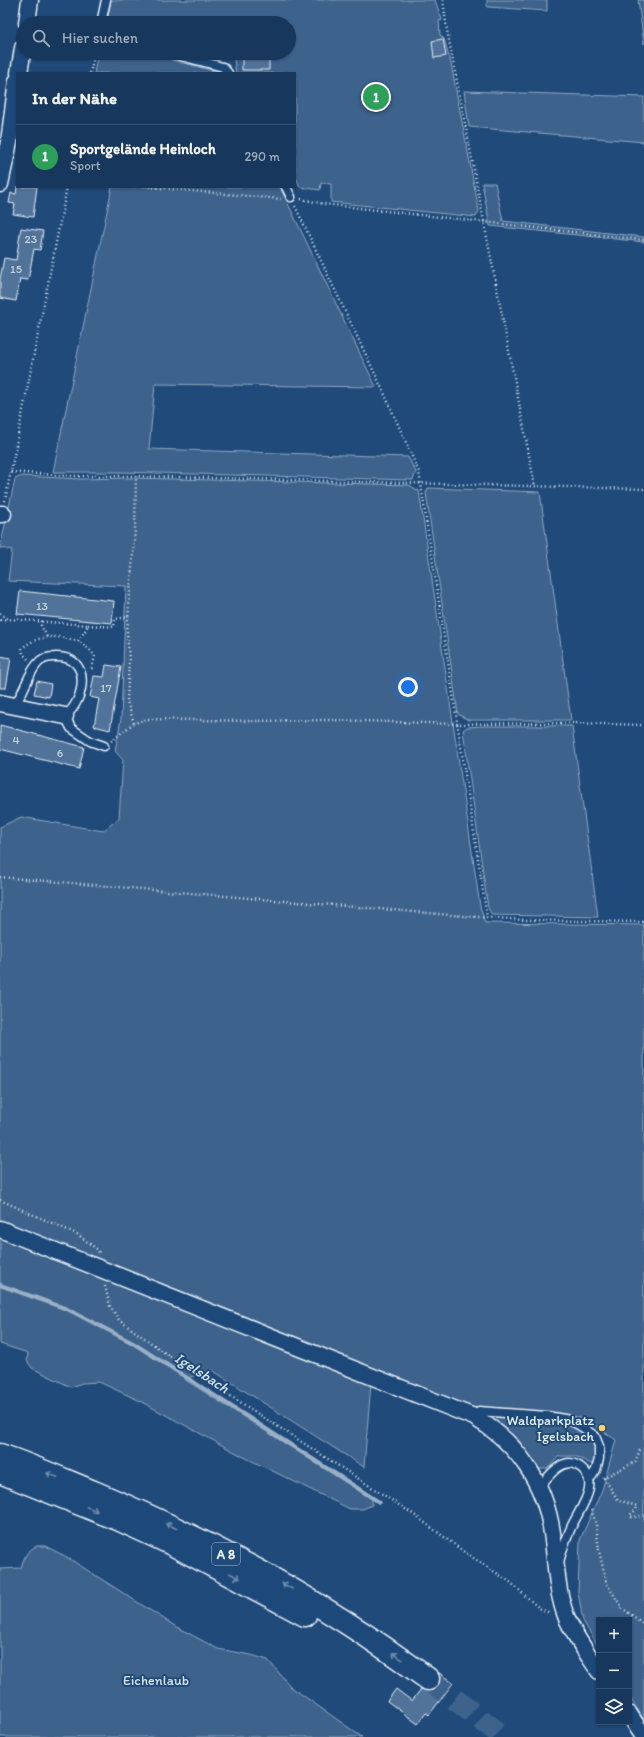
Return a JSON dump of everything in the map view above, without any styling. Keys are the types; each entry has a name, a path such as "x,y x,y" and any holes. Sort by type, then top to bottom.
{"highway":[{"name":"A 8","path":"0,1455 179,1529 276,1580 337,1616 424,1685 377,1660 294,1608 220,1568 120,1520 0,1472"}],"street":[{"path":"29,16 30,0"},
{"path":"18,72 21,60"},
{"path":"0,184 10,142 11,89"},
{"path":"7,704 65,716"},
{"path":"0,1229 474,1417 506,1440 525,1462 540,1486 548,1508 559,1592 566,1616 582,1646 596,1666"},
{"path":"632,1719 644,1737"}],"lane":[{"path":"103,16 106,0"},
{"path":"196,60 223,67 227,72"},
{"path":"286,188 291,197"},
{"path":"7,704 18,698 23,692 30,673 41,660 59,656 69,658 75,662 81,671 82,677 77,704 73,710 65,716 71,728 90,741 104,746"},
{"path":"474,1417 479,1411 547,1416 570,1420 594,1436 599,1446 599,1459 596,1470 590,1480"},
{"path":"540,1486 558,1467 566,1464 576,1464 585,1470 590,1480 590,1490 585,1503 570,1529 556,1568"}],"path":[{"path":"442,0 486,223 535,486"},
{"path":"90,72 93,60"},
{"path":"1,518 67,188"},
{"path":"159,188 260,198 281,199 291,197 324,204 644,240"},
{"path":"291,197 388,402 419,472 422,483 487,918"},
{"path":"11,472 68,476 136,476 644,489"},
{"path":"134,723 127,701 129,616 132,588 136,476"},
{"path":"0,613 8,619"},
{"path":"0,620 42,621 114,627 115,619 129,616"},
{"path":"42,621 41,625 47,637"},
{"path":"78,641 86,631 88,625"},
{"path":"35,667 23,654 22,648 32,640 47,637 78,641 89,649 95,656 92,668 81,671"},
{"path":"104,746 134,723 148,719 249,721 330,720 457,724 572,723 644,725"},
{"path":"0,877 487,918 644,922"},
{"path":"0,1200 77,1234 98,1250 110,1306 119,1320 174,1360 413,1514 463,1551 510,1582 539,1608 552,1614 566,1616"},
{"path":"590,1480 604,1478 635,1462 640,1450 644,1449"},
{"path":"604,1478 618,1500 637,1506 636,1510 630,1515 632,1517 644,1516"},
{"path":"585,1503 593,1514 596,1524 599,1551 607,1584 622,1608 644,1624"}],"green space":[{"path":"111,0 435,0 442,20 439,21 440,35 444,39 451,64 479,211 476,217 331,202 331,184 321,183 320,190 300,187 296,177 296,72 236,72 234,60 296,60 296,16 108,16"},
{"path":"487,0 547,0 547,11 487,7"},
{"path":"638,0 644,0 644,44"},
{"path":"97,60 172,60 218,72 94,72"},
{"path":"464,91 644,97 644,142 469,127"},
{"path":"482,183 495,183 503,221 644,237 644,242 490,226"},
{"path":"112,188 280,188 376,387 155,384 149,449 408,457 416,472 413,480 121,472 53,472"},
{"path":"22,476 81,479 132,478 409,485 419,491 480,906 485,923 644,925 644,1720 632,1701 632,1617 596,1617 596,1643 583,1621 578,1592 580,1540 602,1490 616,1440 585,1419 558,1414 458,1407 0,1220 0,827 21,817 103,831 119,818 123,760 115,751 121,719 126,586 8,581 12,550 0,548 15,479"},
{"path":"428,488 540,492 571,720 468,720 458,714 426,493"},
{"path":"572,726 598,917 492,915 488,908 463,730 467,727"},
{"path":"0,1235 149,1294 251,1338 371,1383 364,1467 212,1370 184,1379 372,1499 372,1505 363,1509 350,1509 244,1457 136,1399 99,1382 82,1383 71,1387 32,1368 27,1361 28,1353 0,1344"},
{"path":"487,1414 549,1420 581,1431 591,1439 596,1450 593,1465 575,1456 559,1456 547,1469 539,1469 518,1439 486,1416"},
{"name":"Eichenlaub","path":"37,1546 45,1546 65,1556 175,1626 218,1649 251,1655 268,1660 291,1687 362,1737 0,1737 0,1569 21,1568 26,1555 30,1550"}],"building":[{"path":"443,39 446,56 434,58 432,41"},
{"path":"242,60 269,60 269,70 242,70"},
{"path":"17,188 37,188 33,217 13,214 15,204 9,203 11,193 16,194"},
{"path":"21,228 43,231 40,250 34,249 28,280 20,279 16,301 0,298 0,279 4,258 16,260"},
{"path":"20,591 114,601 112,623 17,614"},
{"path":"0,656 11,658 6,688 0,688"},
{"path":"106,665 121,667 110,730 94,726 99,699 90,697 94,676 104,677"},
{"path":"37,681 51,684 49,697 34,694"},
{"path":"0,725 84,747 79,769 0,749"},
{"path":"438,1672 453,1683 429,1715 426,1713 418,1724 387,1701 396,1689 412,1701 421,1689 427,1691 433,1690 438,1687 440,1681"}],"waterway":[{"name":"Igelsbach","path":"0,1285 67,1309 133,1343 379,1502"}],"tunnel":[{"path":"428,1679 504,1737"}],"place":[{"name":"Sportgelände Heinloch","path":"376,97"},
{"name":"Waldparkplatz Igelsbach","path":"602,1428"}]}
